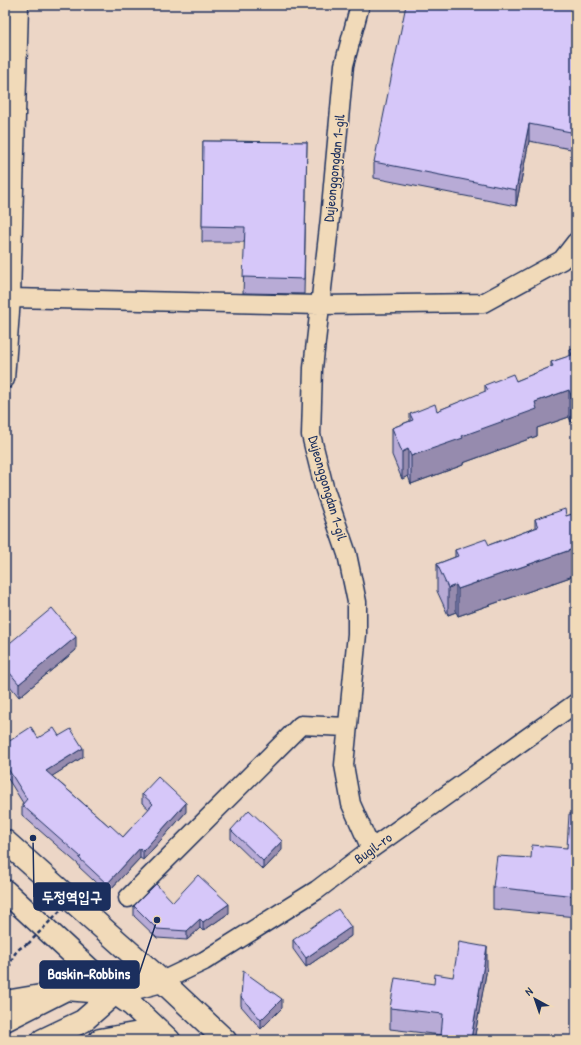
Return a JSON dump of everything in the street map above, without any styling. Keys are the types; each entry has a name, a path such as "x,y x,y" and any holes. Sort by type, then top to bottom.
{"main road":[{"path":"5,841 162,981 225,1040"},
{"path":"5,891 115,993 132,1005 169,1040"},
{"path":"5,1020 66,989 115,993 162,981"},
{"path":"43,1040 83,1021 115,993"},
{"path":"106,1039 140,1033 159,1040"}],"street":[{"path":"5,378 11,298 19,5"},
{"name":"Dujeonggongdan 1-gil","path":"360,5 344,65 330,218 312,368 311,435 324,487 347,554 357,602 357,634 344,765 351,804 371,849"},
{"path":"11,298 320,305 483,303 562,260 576,242"},
{"name":"Bugil-ro","path":"162,981 204,961 317,890 371,849 576,703"},
{"path":"128,898 301,725 347,728"},
{"path":"5,1000 66,989"}],"path":[{"path":"9,968 13,956 20,948 28,944 86,884"}],"building":[{"path":"406,5 576,5 576,133 529,124 516,190 374,162"},
{"path":"203,141 307,142 304,279 243,277 245,227 202,226"},
{"path":"576,348 576,393 571,395 569,390 535,402 537,409 462,436 463,438 411,456 408,449 402,452 392,428 413,420 410,414 435,404 437,411 488,390 485,385 513,374 516,381 553,366 551,362 572,355 570,350"},
{"path":"565,509 566,516 576,513 576,548 458,589 456,585 448,588 437,564 458,556 455,550 486,539 489,545 538,527 535,519"},
{"path":"52,608 76,637 19,684 5,667 5,647"},
{"path":"31,727 38,738 54,728 59,736 71,729 83,748 46,771 123,837 153,804 142,794 158,777 186,803 143,851 140,848 107,884 79,858 81,857 22,805 27,799 5,764 5,744"},
{"path":"249,810 282,841 263,861 231,830"},
{"path":"569,814 576,814 576,896 493,887 497,856 531,858 532,845 567,848"},
{"path":"198,875 229,904 203,922 200,919 187,931 157,929 134,906 156,884 173,902"},
{"path":"338,909 351,927 306,958 293,940"},
{"path":"459,942 487,947 471,1039 441,1036 443,1014 390,1008 395,978 434,984 435,974 453,977"},
{"path":"243,971 282,999 261,1020 241,997"}],"place":[{"name":"두정역입구","path":"33,838"},
{"name":"Baskin-Robbins","path":"157,920"}]}
